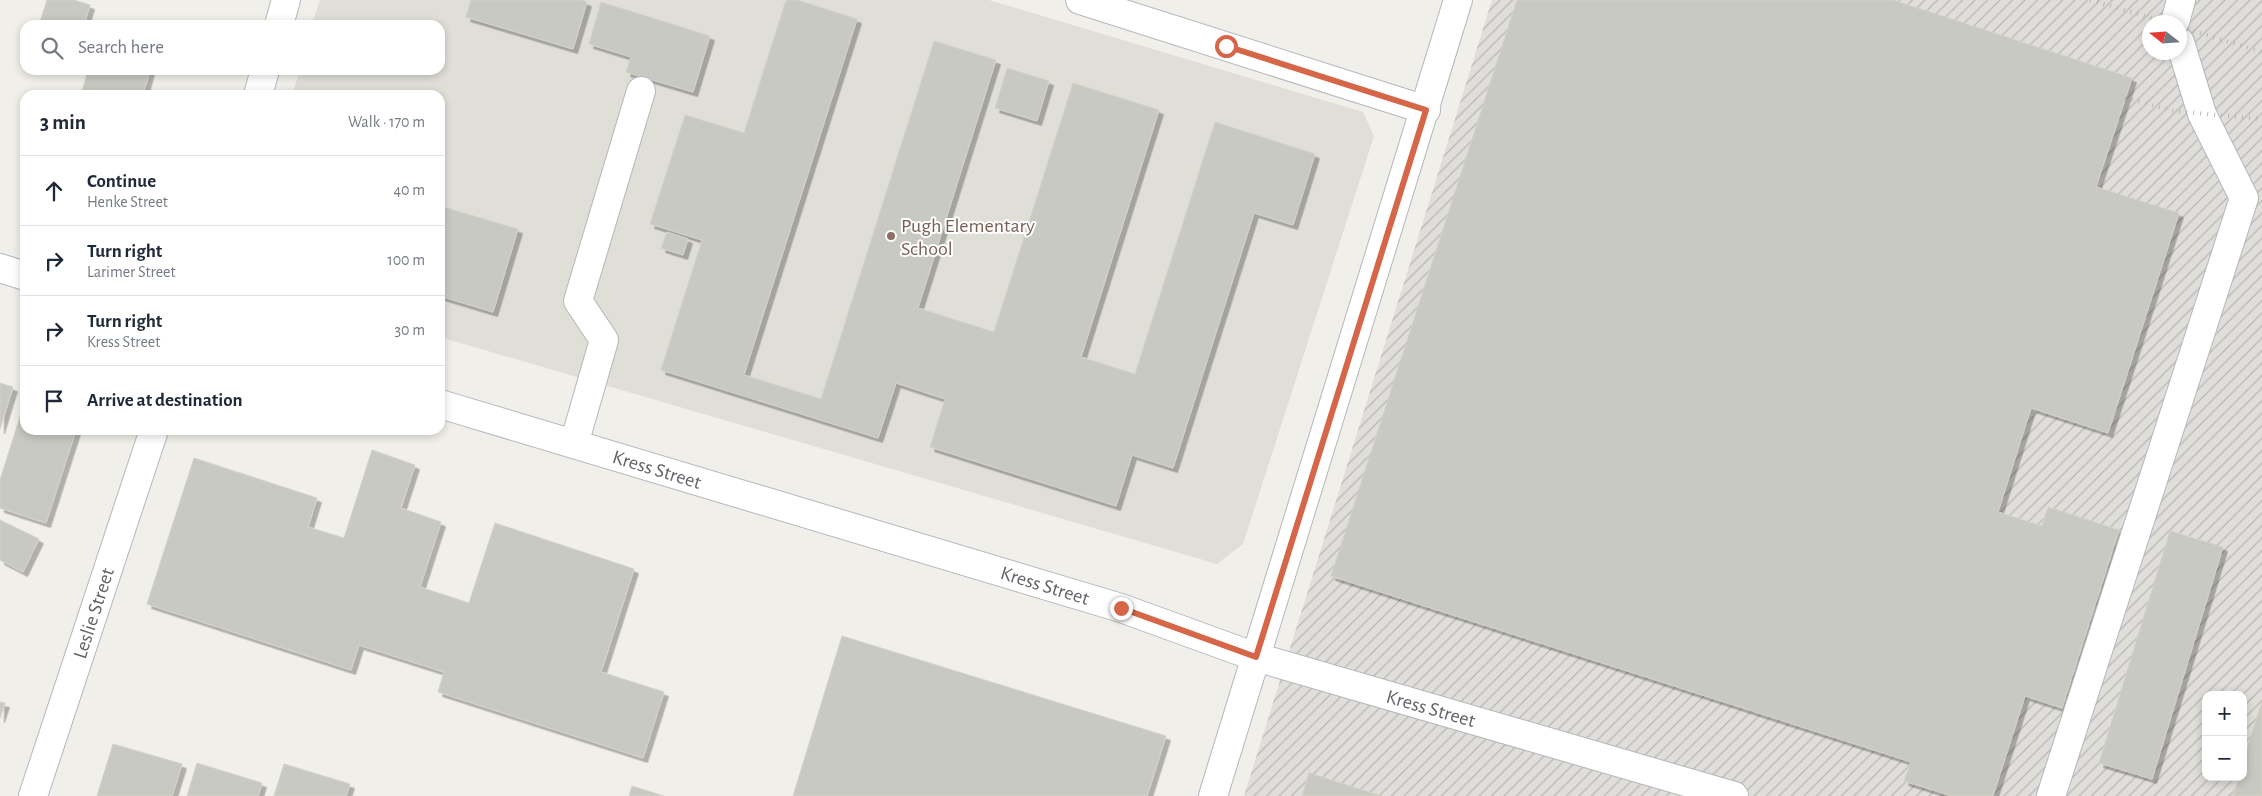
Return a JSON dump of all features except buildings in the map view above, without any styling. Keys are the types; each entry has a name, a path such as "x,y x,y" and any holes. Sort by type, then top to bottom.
{"street":[{"path":"280,20 286,0"},
{"path":"1080,0 1426,110"},
{"path":"1214,796 1426,110 1458,0"},
{"path":"2177,15 2182,0"},
{"path":"2052,796 2244,198 2202,114 2186,60"},
{"path":"259,90 264,75"},
{"path":"574,444 604,340 578,301 641,90"},
{"path":"0,268 20,274"},
{"name":"Kress Street","path":"445,405 1121,608 1256,657 1734,796"},
{"name":"Leslie Street","path":"33,796 152,435"}],"shaded area":[{"name":"Pugh Elementary School","path":"320,0 989,0 1363,112 1374,136 1243,544 1217,564 445,338 445,90 294,90 298,75 445,75 445,20 314,20"},
{"path":"1492,0 2262,0 2262,796 1244,796"}],"railway":[{"path":"2090,0 2142,15"},
{"path":"2187,29 2262,52"},
{"path":"2125,98 2174,111 2262,119"}],"place":[{"name":"Pugh Elementary School","path":"891,236"}],"route":[{"path":"1121,608 1256,657 1426,110 1226,46"}]}
